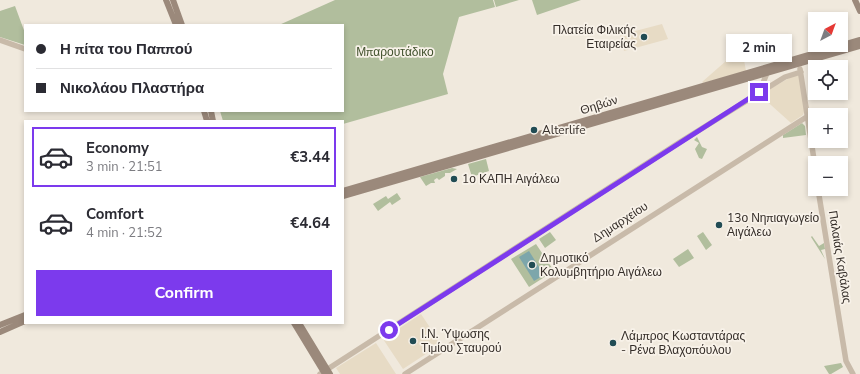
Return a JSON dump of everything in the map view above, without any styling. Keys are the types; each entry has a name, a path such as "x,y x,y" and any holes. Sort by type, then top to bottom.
{"main road":[{"path":"166,0 176,24"},
{"path":"173,0 182,24"},
{"path":"855,0 860,11"},
{"path":"860,33 852,45 860,49"},
{"name":"Θηβών","path":"344,191 799,66 852,45 860,40"},
{"name":"Θηβών","path":"852,45 860,46"},
{"name":"Θηβών","path":"344,196 767,73 799,66"},
{"path":"0,326 24,315"},
{"path":"0,332 24,321"},
{"path":"295,324 326,373"},
{"path":"300,324 326,373"}],"street":[{"path":"0,40 24,49"},
{"path":"326,373 799,66 808,116"},
{"path":"759,92 767,73"},
{"name":"Δημαρχείου","path":"405,374 778,133 808,116"},
{"name":"Παλαιάς Καβάλας","path":"819,196 846,361 853,374"}],"green space":[{"name":"Μπαρουτάδικο","path":"335,0 493,0 495,7 459,17 443,74 448,94 344,124 344,120 223,120 220,112 344,112 344,24 281,24"},
{"path":"494,0 519,0 496,7"},
{"path":"532,0 581,0 537,15"},
{"path":"15,6 24,30 24,45 0,37 0,11"},
{"path":"802,123 805,126 806,135 783,138 783,135"},
{"path":"697,137 702,147 707,149 702,159 699,158 695,149 699,143 694,140"},
{"path":"486,159 489,171 472,177 468,164"},
{"path":"452,168 457,169 450,173 445,173 445,176 439,180 437,178 434,180 435,183 431,183 426,186 420,177"},
{"path":"397,193 401,199 392,205 390,202 378,211 373,204 386,196 388,199"},
{"path":"550,232 556,240 545,248 539,239"},
{"path":"703,232 712,245 706,250 697,236"},
{"path":"812,236 819,246 824,243 825,249 821,250 825,259 811,237"},
{"name":"Δημοτικό Κολυμβητήριο Αιγάλεω","path":"536,244 554,271 529,287 511,259"},
{"path":"688,249 694,258 679,267 673,259"},
{"path":"841,363 843,367 831,374 829,374 824,366"}],"shaded area":[{"name":"Πλατεία Φιλικής Εταιρείας","path":"662,24 668,39 624,51 620,35"},
{"path":"739,52 744,60 746,71 703,83 702,82 734,54"},
{"path":"799,75 805,109 803,115 791,123 761,96 761,94 791,77"},
{"path":"421,314 441,344 403,369 383,339"},
{"path":"376,343 396,374 340,374 336,368"}],"water":[{"path":"529,251 544,275 534,281 519,257"}],"place":[{"name":"Πλατεία Φιλικής Εταιρείας","path":"644,37"},
{"name":"Alterlife","path":"534,130"},
{"name":"1ο ΚΑΠΗ Αιγάλεω","path":"454,179"},
{"name":"13ο Νηπιαγωγείο Αιγάλεω","path":"719,225"},
{"name":"Δημοτικό Κολυμβητήριο Αιγάλεω","path":"532,265"},
{"name":"Ι.Ν. Ύψωσης Τιμίου Σταυρού","path":"413,341"},
{"name":"Λάμπρος Κωσταντάρας - Ρένα Βλαχοπόυλου","path":"613,343"}],"route":[{"path":"389,330 759,92"}]}
